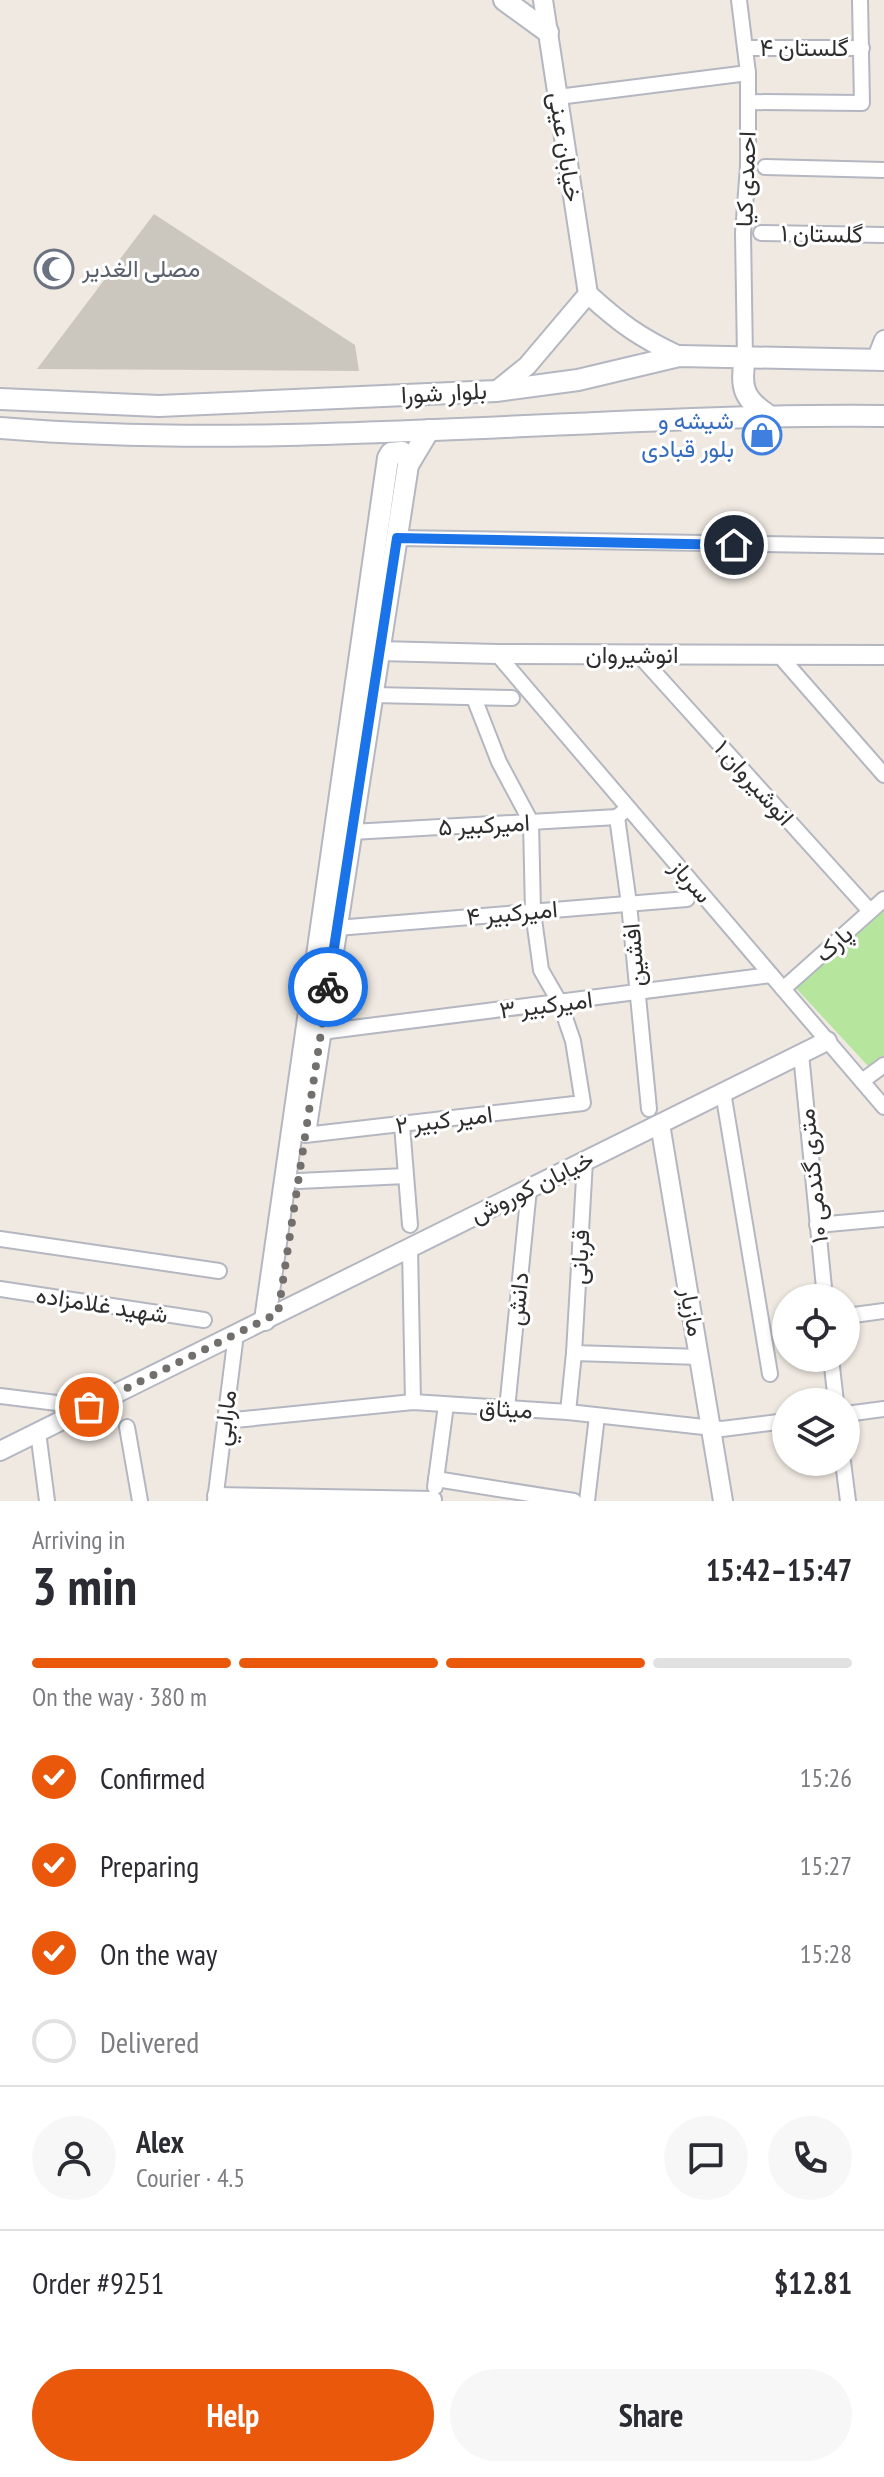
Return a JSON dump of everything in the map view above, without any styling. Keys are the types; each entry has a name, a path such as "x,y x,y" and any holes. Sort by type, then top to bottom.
{"main road":[{"path":"504,0 548,32"},
{"name":"بلوار شورا","path":"0,399 159,406 496,391 578,380 679,356 880,360"},
{"path":"745,358 745,391 753,405 768,415"},
{"name":"بلوار شورا","path":"0,428 159,435 370,432 768,415 884,416"},
{"path":"272,1316 397,467 429,430"},
{"path":"272,1316 298,1181 305,1135 308,1068 321,1032 397,538 397,467 370,432"}],"street":[{"name":"خیابان عینی","path":"543,0 588,294"},
{"name":"احمدی کیا","path":"739,0 748,73 748,166 743,233 745,358"},
{"path":"748,102 862,103 860,0"},
{"name":"گلستان ۴","path":"745,48 862,48"},
{"path":"558,97 748,73"},
{"path":"765,167 884,170"},
{"name":"گلستان ۱","path":"761,233 884,235"},
{"path":"496,391 527,366 588,294 615,320 638,336 679,356"},
{"path":"880,360 884,340"},
{"path":"397,538 884,546"},
{"name":"انوشیروان","path":"379,651 884,655"},
{"name":"سرباز","path":"497,654 622,812 771,975 884,1107"},
{"name":"انوشیروان ۱","path":"638,654 870,911"},
{"path":"779,655 884,775"},
{"path":"373,695 512,698"},
{"path":"474,698 499,762 531,822 533,912 541,970 560,1003"},
{"name":"امیرکبیر ۵","path":"352,832 531,822 622,812"},
{"name":"افشین","path":"622,812 638,994 655,1116"},
{"name":"امیرکبیر ۴","path":"337,928 687,899"},
{"name":"پارک","path":"783,989 884,899"},
{"name":"امیرکبیر ۳","path":"321,1032 771,975"},
{"name":"امیر کبیر ۲","path":"305,1135 583,1103 573,1041 560,1003"},
{"name":"خیابان کوروش","path":"0,1451 585,1161 655,1116 723,1092 827,1041"},
{"name":"۱۰ متری گندمی","path":"801,1054 823,1284"},
{"path":"862,1081 884,1065"},
{"path":"723,1092 770,1374"},
{"name":"مازیار","path":"655,1116 723,1501"},
{"path":"402,1125 410,1225"},
{"name":"قربانی","path":"568,1412 585,1161"},
{"path":"298,1181 406,1176"},
{"name":"دانش","path":"507,1409 529,1189"},
{"path":"817,1225 884,1219"},
{"path":"0,1239 219,1271"},
{"path":"410,1248 413,1402"},
{"name":"شهید غلامزاده","path":"0,1289 204,1320"},
{"path":"860,1314 884,1311"},
{"name":"مارابي","path":"215,1498 236,1334"},
{"path":"574,1353 700,1357"},
{"path":"0,1396 89,1407"},
{"name":"میثاق","path":"225,1421 413,1402 568,1412 722,1429 772,1423"},
{"path":"215,1498 434,1500 446,1405"},
{"path":"860,1412 884,1409"},
{"path":"587,1501 597,1416"},
{"path":"127,1427 140,1501"},
{"path":"38,1432 47,1501"},
{"path":"845,1476 848,1501"},
{"path":"436,1479 574,1501"}],"green space":[{"path":"884,911 884,1056 869,1067 794,986"}],"building":[{"path":"154,214 355,345 359,371 37,369"}],"way so far":[{"path":"89,1407 278,1313 328,987"}],"place":[{"name":"مصلی الغدیر","path":"54,269"},
{"name":"شیشه و بلور قبادی","path":"762,435"}],"route":[{"path":"328,987 397,538 734,545"}]}
